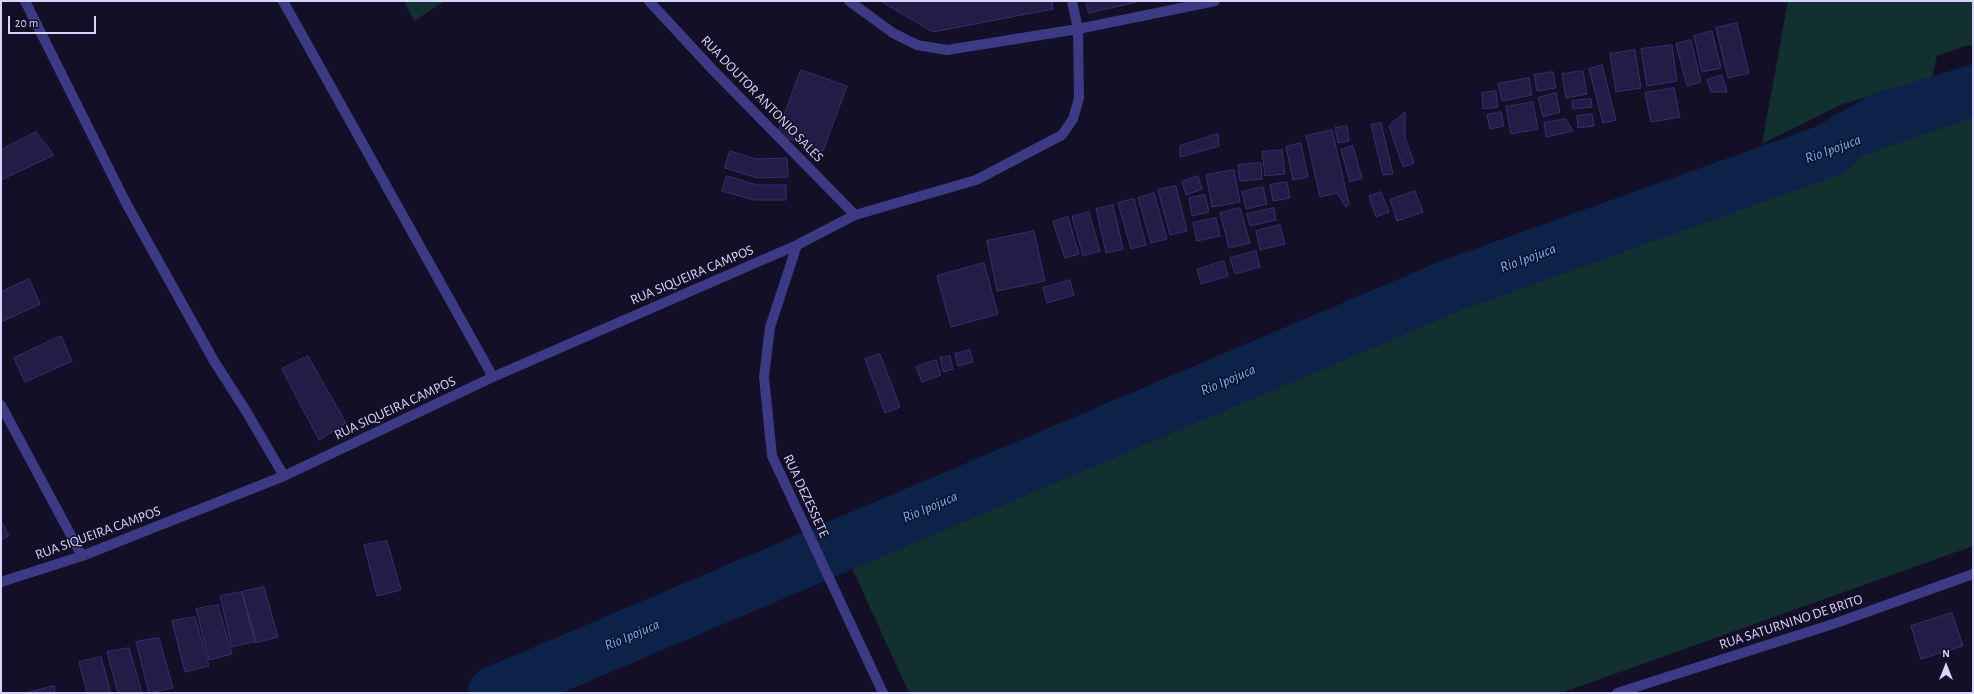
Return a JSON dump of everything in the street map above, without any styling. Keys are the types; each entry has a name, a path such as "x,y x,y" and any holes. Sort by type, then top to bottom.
{"street":[{"path":"25,1 126,203 214,361 246,411 284,476"},
{"path":"283,1 493,377"},
{"name":"RUA DOUTOR ANTONIO SALES","path":"649,1 712,69 855,215"},
{"path":"849,1 893,33 917,45 947,50 1078,29 1215,1"},
{"path":"797,245 855,215 976,180 1062,135 1073,119 1079,98 1078,29 1072,1"},
{"name":"RUA SIQUEIRA CAMPOS","path":"1,582 82,556 284,476 493,377 797,245"},
{"name":"RUA DEZESSETE","path":"797,245 770,327 764,377 772,456 883,693"},
{"path":"1,405 82,556"},
{"name":"RUA SATURNINO DE BRITO","path":"1617,693 1836,623 1973,574"}],"green space":[{"path":"404,1 445,1 414,21"},
{"path":"1788,1 1973,1 1973,46 1968,45 1937,56 1932,77 1840,105 1762,144"},
{"path":"1973,107 1973,546 1561,693 909,693 852,568 856,539 1181,400 1798,179"}],"water":[{"path":"1973,64 1973,117 1760,192 1767,155 1870,95"}],"building":[{"path":"881,1 1052,1 1053,9 933,32"},
{"path":"1086,1 1141,1 1089,13"},
{"path":"1737,23 1749,73 1728,78 1716,28"},
{"path":"1712,31 1721,68 1702,72 1694,36"},
{"path":"1691,40 1701,82 1687,86 1676,44"},
{"path":"1672,45 1677,81 1647,86 1641,49"},
{"path":"1635,50 1641,88 1616,92 1610,54"},
{"path":"1602,65 1616,120 1603,123 1589,69"},
{"path":"801,70 847,86 823,151 777,135"},
{"path":"1583,71 1587,94 1566,98 1562,74"},
{"path":"1553,72 1556,88 1537,91 1534,75"},
{"path":"1722,75 1727,92 1711,92 1707,80"},
{"path":"1529,78 1532,95 1502,101 1498,84"},
{"path":"1674,88 1680,117 1651,122 1645,93"},
{"path":"1496,91 1498,107 1483,109 1482,93"},
{"path":"1556,93 1560,112 1543,117 1538,98"},
{"path":"1591,99 1592,107 1573,109 1572,101"},
{"path":"1533,102 1538,129 1511,134 1506,107"},
{"path":"1405,112 1405,137 1414,163 1403,167 1389,126"},
{"path":"1501,112 1504,126 1490,129 1487,115"},
{"path":"1592,114 1594,126 1578,128 1577,116"},
{"path":"1566,119 1573,131 1546,137 1544,123"},
{"path":"1381,123 1393,174 1383,175 1371,125"},
{"path":"1347,126 1349,141 1338,143 1335,128"},
{"path":"1332,130 1349,204 1346,207 1337,193 1320,197 1306,136"},
{"path":"36,132 54,155 1,180 1,150"},
{"path":"1218,134 1219,146 1180,157 1180,146"},
{"path":"1301,143 1308,177 1293,180 1286,147"},
{"path":"1353,146 1362,178 1350,182 1341,150"},
{"path":"1282,150 1285,174 1265,176 1262,152"},
{"path":"730,151 756,159 787,158 788,177 758,178 725,168"},
{"path":"1261,163 1262,179 1240,181 1238,165"},
{"path":"1234,170 1240,202 1212,207 1206,175"},
{"path":"727,176 757,185 786,185 786,200 754,200 722,191"},
{"path":"1198,176 1202,189 1186,195 1182,182"},
{"path":"1287,182 1290,198 1273,201 1270,185"},
{"path":"1176,186 1187,231 1170,235 1158,190"},
{"path":"1263,187 1267,204 1246,209 1242,192"},
{"path":"1415,191 1423,212 1397,221 1390,200"},
{"path":"1381,192 1389,212 1376,217 1369,196"},
{"path":"1154,193 1167,239 1151,243 1138,198"},
{"path":"1205,195 1209,212 1192,216 1189,198"},
{"path":"1134,199 1146,245 1131,249 1118,203"},
{"path":"1113,205 1123,249 1106,253 1096,209"},
{"path":"1240,208 1250,243 1229,248 1220,213"},
{"path":"1274,208 1276,220 1250,226 1247,214"},
{"path":"1089,212 1100,251 1083,256 1072,217"},
{"path":"1068,217 1079,254 1065,258 1053,222"},
{"path":"1216,218 1220,236 1197,241 1193,223"},
{"path":"1280,225 1285,244 1260,250 1256,231"},
{"path":"1034,231 1045,281 997,291 987,241"},
{"path":"1256,251 1260,267 1235,274 1230,258"},
{"path":"1224,261 1228,276 1201,284 1197,270"},
{"path":"984,263 998,314 951,327 937,276"},
{"path":"29,279 40,304 1,322 1,292"},
{"path":"1070,280 1074,295 1047,303 1043,288"},
{"path":"61,336 72,361 25,382 14,358"},
{"path":"970,350 973,362 958,366 955,354"},
{"path":"880,354 900,407 885,413 865,359"},
{"path":"308,356 346,423 319,440 282,369"},
{"path":"950,356 953,369 943,372 940,358"},
{"path":"936,360 941,375 922,382 916,367"},
{"path":"1,521 9,536 1,540"},
{"path":"387,541 401,590 377,596 364,545"},
{"path":"264,587 278,637 255,643 242,592"},
{"path":"242,592 256,641 232,647 220,596"},
{"path":"218,605 232,654 209,660 196,609"},
{"path":"1952,613 1963,646 1921,659 1911,626"},
{"path":"195,617 209,666 185,672 172,621"},
{"path":"159,638 173,688 149,693 136,642"},
{"path":"129,648 142,693 118,693 107,652"},
{"path":"101,657 111,693 87,693 79,662"},
{"path":"54,686 55,693 26,693"}],"waterway":[{"name":"Rio Ipojuca","path":"494,693 1450,286 1832,149"}]}
